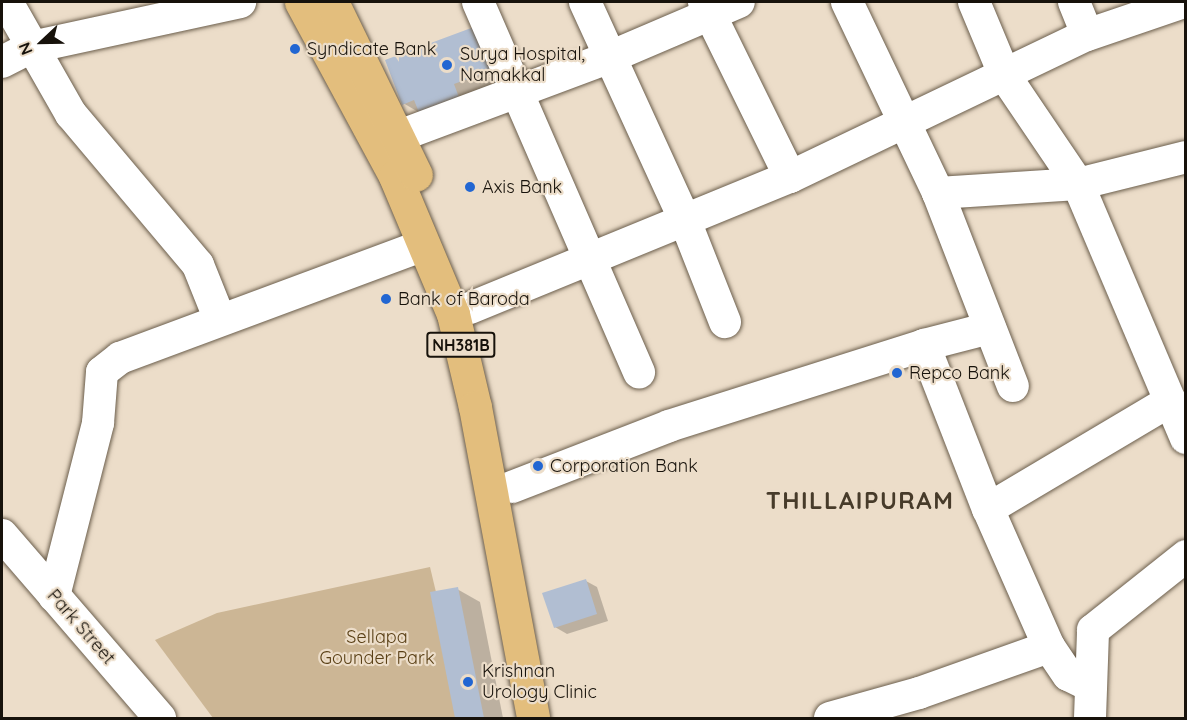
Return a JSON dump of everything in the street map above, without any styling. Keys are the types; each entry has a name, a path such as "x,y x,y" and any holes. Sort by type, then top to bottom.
{"main road":[{"name":"NH381B","path":"301,2 395,176 453,314 475,407 533,718"},
{"path":"332,2 399,136 470,308 512,487 556,718"}],"street":[{"path":"7,2 71,114 198,265 220,320"},
{"path":"2,62 32,47 240,2"},
{"path":"478,2 639,372"},
{"path":"585,2 684,218 725,322"},
{"path":"399,136 610,57 707,8 739,2"},
{"path":"847,2 908,123 938,193 1012,386"},
{"path":"974,2 1005,76 1078,184 1185,438"},
{"path":"1074,2 1087,35"},
{"path":"470,308 684,218 790,177 908,123 1087,35 1184,2"},
{"path":"707,8 790,177"},
{"path":"938,193 1078,184 1185,157"},
{"path":"54,596 98,423 102,372 120,358 424,246"},
{"path":"512,487 669,426 924,345 990,328"},
{"path":"924,345 988,509 1049,646 1068,675 1091,686"},
{"path":"988,509 1170,401"},
{"name":"Park Street","path":"2,535 160,718"},
{"path":"1090,718 1093,630 1185,556"},
{"path":"830,718 919,693 1049,646"}],"green space":[{"name":"Sellapa Gounder Park","path":"430,567 466,718 213,718 155,640 217,613"}],"building":[{"path":"482,24 498,68 454,84 460,100 420,115 414,100 402,105 385,60"},
{"path":"586,579 597,614 554,628 542,593"},
{"path":"458,587 484,718 455,718 430,592"}],"place":[{"name":"Syndicate Bank","path":"295,49"},
{"name":"Surya Hospital, Namakkal","path":"447,65"},
{"name":"Axis Bank","path":"470,187"},
{"name":"Bank of Baroda","path":"386,299"},
{"name":"Repco Bank","path":"897,373"},
{"name":"Corporation Bank","path":"538,466"},
{"name":"Krishnan Urology Clinic","path":"468,682"}],"district":[{"name":"THILLAIPURAM","path":"860,501"}]}
